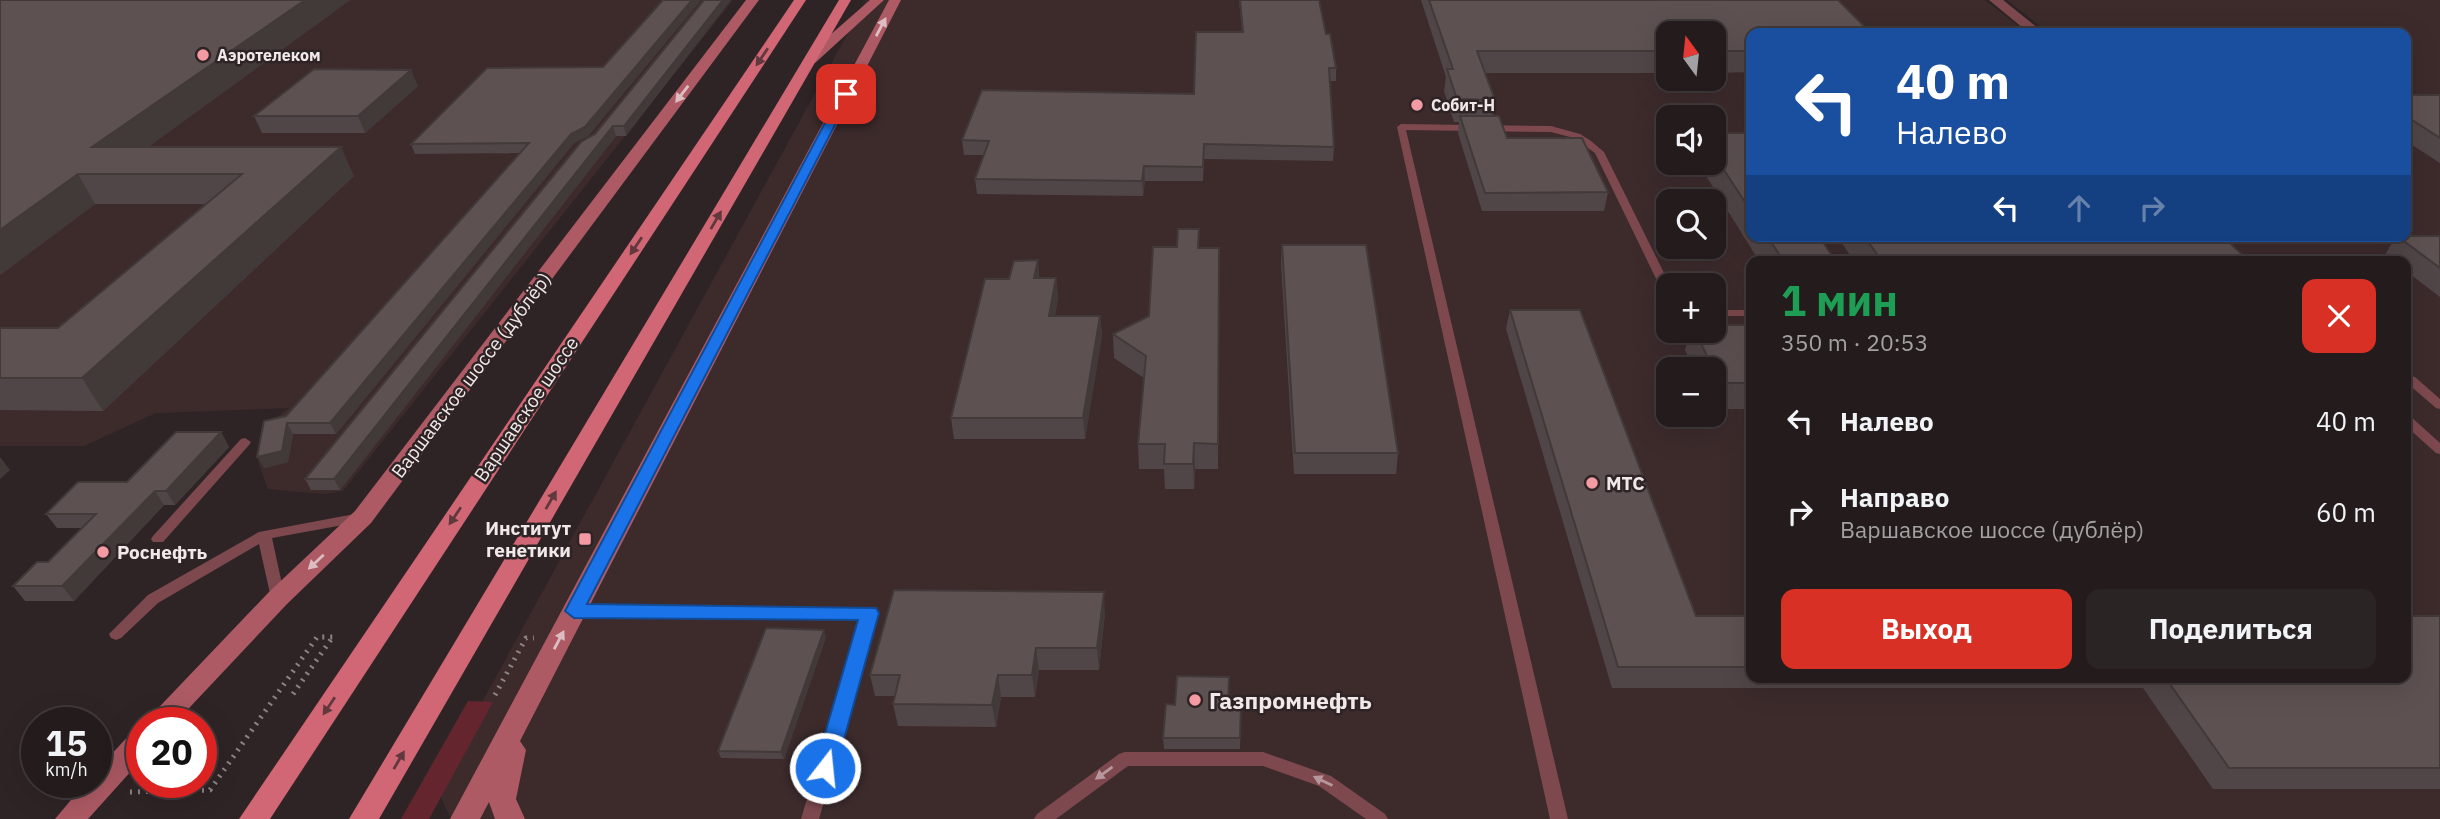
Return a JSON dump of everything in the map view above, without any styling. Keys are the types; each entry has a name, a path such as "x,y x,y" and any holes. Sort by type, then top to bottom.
{"main road":[{"name":"Варшавское шоссе (дублёр)","path":"173,707 278,598 363,517 753,0"},
{"name":"Варшавское шоссе","path":"254,819 800,0"},
{"path":"364,819 845,0"},
{"path":"810,60 878,0"},
{"path":"466,819 895,0"},
{"path":"510,819 502,799 505,770 527,701"},
{"path":"112,772 126,757"},
{"path":"70,819 88,798"}],"street":[{"path":"1995,0 2030,28"}],"lane":[{"path":"1559,819 1401,127 1551,129 1575,134 1590,142 1599,152 1658,273"},
{"path":"1726,313 1746,313"},
{"path":"2411,380 2440,405"},
{"path":"2411,424 2440,450"},
{"path":"158,539 245,442"},
{"path":"116,634 153,599 264,535 363,517"},
{"path":"264,535 278,598"},
{"path":"574,611 870,613 810,819"},
{"path":"1043,819 1125,759 1262,759 1325,781 1379,819"}],"path":[{"path":"112,793 210,790 317,637 333,637 293,694"},
{"path":"495,695 526,638"}],"shaded area":[{"path":"127,0 733,0 343,491 324,494 268,489 258,462 267,425 289,408 156,413 84,446 0,446 0,10"},
{"path":"866,0 1985,0 2021,28 1746,28 1746,242 2411,242 2411,28 2043,28 2007,0 2440,0 2440,819 451,819 440,795 456,750"},
{"path":"468,701 493,702 429,819 401,819"}],"building":[{"path":"0,0 305,0 92,147 341,147 82,378 0,378 0,328 58,328 242,174 78,174 0,230"},
{"path":"663,0 692,0 585,127 571,134 330,423 287,423 282,451 257,457 264,421 286,416 529,143 411,144 487,68 603,67"},
{"path":"704,0 723,0 624,126 613,126 334,479 305,479 581,142 595,134"},
{"path":"1240,0 1319,0 1326,34 1330,34 1336,68 1329,68 1334,147 1204,144 1203,167 1144,166 1142,181 975,179 989,141 962,140 982,90 1194,94 1196,32 1243,32"},
{"path":"1429,0 1838,0 1866,28 1746,28 1746,51 1726,51 1726,21 1656,21 1656,51 1477,51 1495,100 1457,99 1447,69 1453,69"},
{"path":"314,69 411,70 358,116 254,116"},
{"path":"2411,95 2440,95 2440,138 2411,119"},
{"path":"1460,116 1499,116 1507,138 1582,138 1608,192 1485,193"},
{"path":"1726,133 1746,133 1746,204 1726,173"},
{"path":"1178,229 1199,229 1198,248 1219,248 1218,444 1194,443 1193,464 1164,464 1165,444 1138,444 1146,356 1113,334 1149,316 1153,247 1177,247"},
{"path":"2411,236 2440,236 2440,268 2405,242 2411,242"},
{"path":"1771,242 1823,242 1832,256 1780,256"},
{"path":"1868,242 2229,242 2243,255 2061,256 1878,256"},
{"path":"1282,245 1366,245 1398,453 1295,453"},
{"path":"1038,260 1034,278 1056,278 1049,316 1100,316 1083,418 951,418 985,279 1009,279 1014,261"},
{"path":"1510,310 1580,310 1696,616 1746,616 1746,667 1618,667"},
{"path":"1726,325 1746,325 1746,383 1726,383 1726,357 1708,357 1701,343 1726,343"},
{"path":"176,432 221,432 166,491 155,491 62,586 13,586 37,562 48,562 96,514 46,514 78,482 127,482"},
{"path":"894,590 1104,592 1097,648 1036,648 1032,675 998,675 992,705 893,704 900,675 870,675"},
{"path":"2411,616 2440,616 2440,768 2229,768 2169,683 2411,683"},
{"path":"766,628 824,630 781,752 718,751"},
{"path":"1177,676 1229,677 1228,706 1241,707 1240,738 1163,738 1166,704 1175,705"}],"place":[{"name":"Аэротелеком","path":"203,55"},
{"name":"Собит-Н","path":"1417,105"},
{"name":"МТС","path":"1592,483"},
{"name":"Институт генетики","path":"585,539"},
{"name":"Роснефть","path":"103,552"},
{"name":"Газпромнефть","path":"1195,700"}],"route":[{"path":"825,768 870,613 574,611 846,94"}]}
